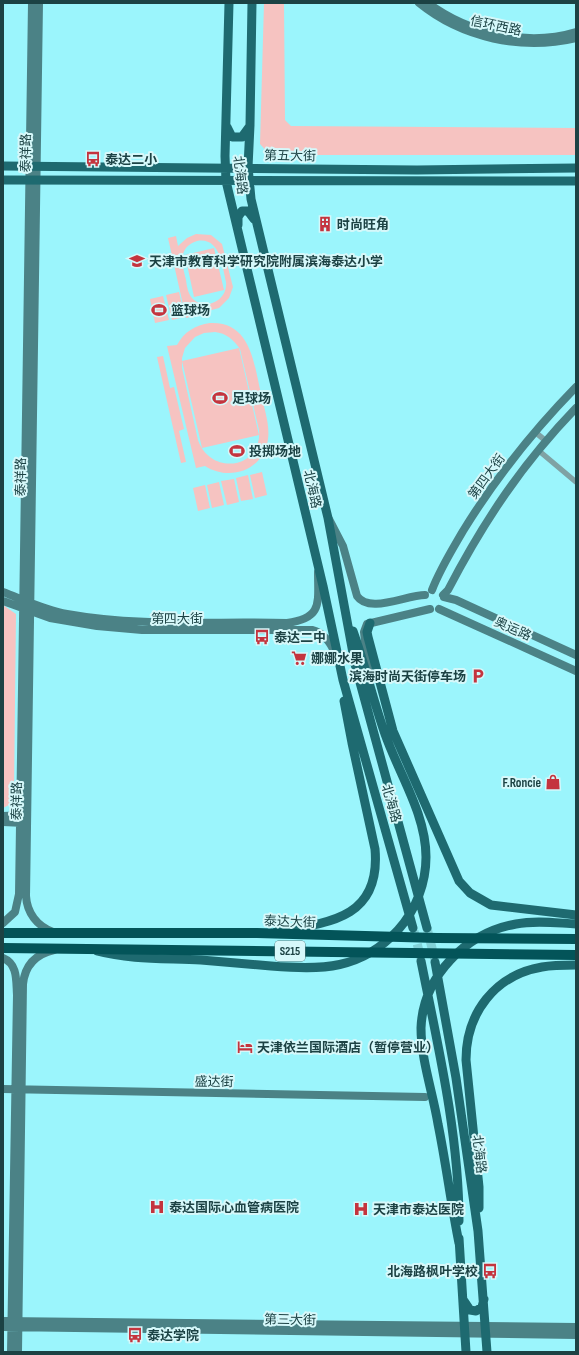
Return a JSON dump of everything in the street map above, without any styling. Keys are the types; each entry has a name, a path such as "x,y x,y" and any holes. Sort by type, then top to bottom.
{"highway":[{"name":"泰达大街","path":"3,933 257,933 437,938 576,939"},
{"name":"S215","path":"3,948 576,955"}],"main road":[{"name":"北海路","path":"229,3 225,144 236,175 251,199 328,518 357,671 427,928"},
{"name":"北海路","path":"252,3 249,143 246,155 236,175 232,203 343,680 413,928"},
{"path":"226,124 229,133 232,137 236,138 242,137 250,125"},
{"path":"203,167 212,166 218,161 223,154 225,144"},
{"name":"第五大街","path":"3,166 203,167 236,175 272,181 576,181"},
{"name":"第五大街","path":"3,180 203,180 272,168 417,170 576,168"},
{"path":"203,180 218,186 232,203"},
{"path":"251,199 252,192 255,187 272,181"},
{"path":"238,229 238,217 242,212 248,211 257,224"},
{"path":"90,950 116,956 314,968 339,966 366,956 386,942 403,925 415,903 423,882 426,858 421,824 378,713 371,686 347,612"},
{"path":"370,623 367,632 368,637 393,731 459,881 470,893 491,905 576,915"},
{"path":"257,933 310,926 347,915 360,903 372,882 376,865 375,849 352,743 345,705 343,680"},
{"path":"459,1243 422,1035 424,1011 435,982 449,962 460,950 474,940 491,931 507,926 531,922 576,924"},
{"name":"北海路","path":"422,961 443,1072 452,1138 459,1205 459,1243 466,1330 466,1352"},
{"name":"北海路","path":"435,962 456,1078 478,1231 487,1330 487,1352"},
{"path":"478,1231 479,1187 466,1060 466,1046 469,1029 484,1000 509,978 543,967 576,965"},
{"path":"464,1299 468,1308 473,1311 480,1309 484,1298"}],"street":[{"name":"泰祥路","path":"32,3 33,181 24,819 27,903 32,915 39,924 45,929 59,934"},
{"name":"泰祥路","path":"33,166 39,3"},
{"name":"信环西路","path":"419,3 440,18 461,29 498,40 529,43 550,43 576,38"},
{"name":"信环西路","path":"428,3 459,22 515,37 542,38 576,32"},
{"name":"第四大街","path":"328,518 343,546 357,596 360,601 372,605 425,595 432,590 447,559 470,519 497,479 535,432 576,387"},
{"name":"第四大街","path":"439,609 443,604 444,596 476,538 504,495 538,450 576,408"},
{"path":"535,432 546,441"},
{"path":"538,450 576,482"},
{"path":"3,592 66,614 127,621 287,623 307,619 316,608 318,598 317,564"},
{"path":"432,590 438,591 444,596"},
{"path":"425,595 424,601 430,609"},
{"name":"奥运路","path":"444,596 456,600 576,655"},
{"name":"第四大街","path":"3,601 26,611 50,618 97,626 142,630 312,630 319,632 328,640 339,661"},
{"path":"371,686 364,626 370,623 430,609 439,609"},
{"name":"奥运路","path":"439,609 576,671"},
{"path":"3,816 24,819"},
{"name":"泰祥路","path":"3,923 15,912 18,901 24,819"},
{"path":"3,822 24,819"},
{"path":"11,1352 24,976 34,959 44,953 58,949"},
{"path":"3,958 10,961 16,975 19,1089"},
{"name":"盛达街","path":"3,1089 425,1097"},
{"path":"11,1324 18,1352"},
{"name":"第三大街","path":"11,1324 466,1330 576,1327"},
{"name":"第三大街","path":"487,1330 576,1335"}],"shaded area":[{"path":"264,3 284,3 285,120 291,126 576,128 576,155 270,155 260,144"},
{"path":"196,234 211,235 222,244 233,287 229,298 219,308 208,311 192,307 194,316 186,318 168,238 176,236 178,246 187,238","holes":["197,241 211,243 219,254 226,282 224,294 216,302 211,304 199,303 190,296 182,262 182,257 186,248"]},
{"path":"214,248 224,290 194,297 185,255"},
{"name":"篮球场","path":"179,292 185,317 172,320 166,295"},
{"name":"篮球场","path":"163,296 169,320 155,323 150,299"},
{"path":"205,324 224,324 234,329 248,346 253,358 266,416 268,439 265,450 260,459 253,465 235,473 215,471 205,466 196,468 167,346 177,345 183,336 190,330","holes":["215,332 223,334 229,338 240,349 259,430 258,443 253,453 245,460 235,463 224,463 214,459 205,452 198,440 182,368 182,358 185,348 195,337 204,333"]},
{"name":"足球场","path":"239,348 259,435 202,448 182,361"},
{"path":"163,356 170,388 174,387 184,429 179,431 186,462 181,463 157,357"},
{"path":"262,472 267,495 255,498 250,475"},
{"path":"248,475 253,499 241,501 236,478"},
{"path":"234,479 239,502 227,505 221,481"},
{"path":"219,482 224,505 212,508 207,485"},
{"path":"205,485 210,508 198,511 193,488"},
{"path":"3,605 16,614 14,793 11,804 3,808"}],"tunnel":[{"path":"427,928 435,960"},
{"path":"414,931 421,959"}],"place":[{"name":"泰达二小","path":"93,159"},
{"name":"时尚旺角","path":"325,224"},
{"name":"天津市教育科学研究院附属滨海泰达小学","path":"137,261"},
{"name":"篮球场","path":"159,310"},
{"name":"足球场","path":"220,398"},
{"name":"投掷场地","path":"237,451"},
{"name":"泰达二中","path":"262,637"},
{"name":"娜娜水果","path":"299,658"},
{"name":"滨海时尚天街停车场","path":"478,676"},
{"name":"F.Roncie","path":"553,782"},
{"name":"天津依兰国际酒店（暂停营业）","path":"245,1047"},
{"name":"泰达国际心血管病医院","path":"157,1207"},
{"name":"天津市泰达医院","path":"361,1209"},
{"name":"北海路枫叶学校","path":"490,1271"},
{"name":"泰达学院","path":"135,1335"}]}
